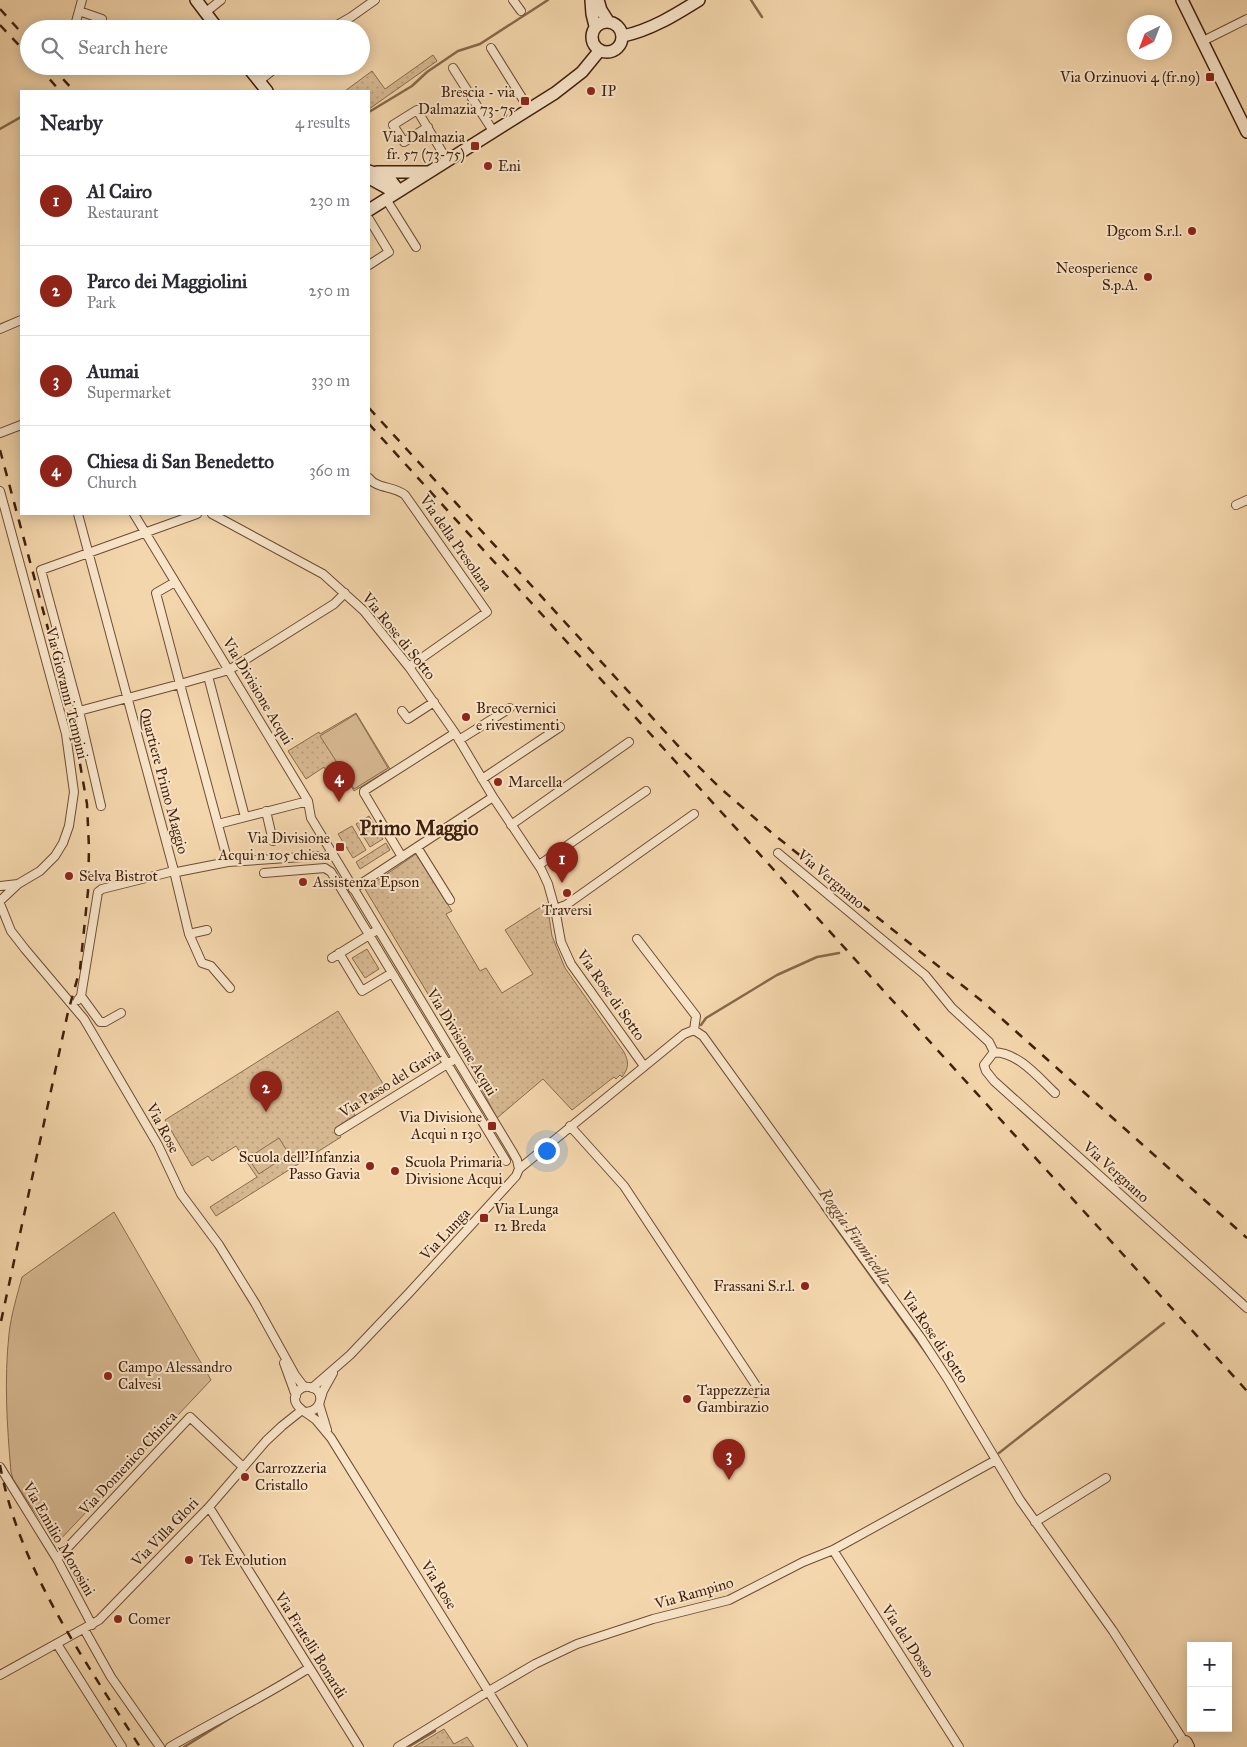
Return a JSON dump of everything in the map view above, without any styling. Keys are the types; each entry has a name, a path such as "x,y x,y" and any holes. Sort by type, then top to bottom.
{"main road":[{"path":"196,0 212,20"},
{"path":"591,0 595,26"},
{"path":"598,0 601,10 608,21 618,26 622,36 622,42 615,50 606,52 595,46 592,32 595,26 601,22 608,21"},
{"path":"622,36 649,28 680,13 699,0"},
{"path":"1182,0 1247,132"},
{"path":"385,200 555,93 582,72 600,50"},
{"path":"254,75 266,90"},
{"path":"371,174 429,172"},
{"path":"371,174 389,178 385,200"},
{"path":"370,183 385,200"}],"street":[{"path":"76,20 82,0"},
{"path":"206,12 221,0"},
{"path":"347,20 375,0"},
{"path":"513,0 521,12"},
{"path":"79,11 102,19"},
{"path":"1203,41 1247,19"},
{"path":"491,48 529,109"},
{"path":"453,68 493,131"},
{"path":"259,81 267,75"},
{"path":"428,128 404,142 393,125 417,110 428,128 447,160"},
{"path":"385,200 416,247"},
{"path":"370,224 389,252 370,264"},
{"path":"0,329 20,320"},
{"path":"0,433 20,425"},
{"name":"Via della Presolana","path":"370,479 375,484 399,490 405,495 487,612 409,667"},
{"name":"Via Giovanni Tempini","path":"0,491 66,734 74,792 69,826 63,843 55,856 40,871 18,884 1,901"},
{"path":"1236,506 1247,500"},
{"name":"Quartiere Primo Maggio","path":"78,515 128,697 189,934 202,963 211,966 230,988"},
{"name":"Via Divisione Acqui","path":"135,515 308,801 311,818 517,1160 519,1169"},
{"path":"101,806 79,711 41,570 193,515"},
{"name":"Via Rose di Sotto","path":"214,515 323,574 364,611 409,667 457,736 493,797 539,865 548,884 561,942 576,974 644,1066"},
{"path":"174,582 156,592 228,862"},
{"name":"Quartiere Primo Maggio","path":"79,711 229,670 334,604 345,593"},
{"path":"208,676 245,817"},
{"name":"Via Rose di Sotto","path":"402,710 408,719 434,702"},
{"path":"402,857 364,791 457,736 510,708"},
{"path":"482,779 560,727"},
{"path":"511,825 629,742"},
{"path":"539,865 646,791"},
{"path":"343,891 352,888 402,857 493,797"},
{"path":"218,824 308,801"},
{"path":"266,811 273,841"},
{"path":"555,909 566,905 694,814"},
{"path":"417,847 450,900"},
{"name":"Via Vergnano","path":"778,853 926,975 952,1008 989,1042 994,1052 984,1065 994,1081 1247,1308"},
{"name":"Quartiere Primo Maggio","path":"121,1013 105,1022 100,1022 80,998 97,895 102,889 174,872 228,862 333,855"},
{"path":"286,858 287,872"},
{"name":"Via Divisione Acqui","path":"264,873 329,870 506,1161"},
{"name":"Via Giovanni Tempini","path":"0,886 18,884"},
{"name":"Via Rose","path":"1,901 11,931"},
{"name":"Via Rose","path":"0,922 11,931 47,977 84,1019 158,1145 181,1194 219,1246 255,1303 298,1380 308,1387"},
{"path":"189,934 207,930"},
{"path":"378,930 335,956 362,991 392,973"},
{"path":"637,939 696,1016 694,1030"},
{"name":"Via Rose di Sotto","path":"694,1030 703,1036 916,1331 947,1378 1012,1488 1112,1631 1184,1746"},
{"name":"Via Lunga","path":"320,1402 328,1382 341,1364 489,1206 516,1176 519,1169 684,1034 694,1030"},
{"path":"994,1052 1005,1052 1012,1055 1055,1093"},
{"name":"Via Passo del Gavia","path":"339,1131 455,1058"},
{"path":"570,1126 624,1186 755,1384 756,1393"},
{"name":"Via Rose","path":"278,1346 295,1398"},
{"name":"Via Lunga","path":"308,1387 341,1364"},
{"path":"308,1387 318,1393 320,1402 314,1410 304,1411 298,1408 295,1398 300,1389 308,1387"},
{"name":"Via Villa Glori","path":"282,1426 295,1398"},
{"name":"Via Rose","path":"320,1402 331,1438"},
{"name":"Via Rose","path":"304,1411 317,1421 331,1438 523,1747"},
{"name":"Via Villa Glori","path":"0,1675 84,1630 106,1614 282,1426 304,1411"},
{"name":"Via Domenico Chinca","path":"57,1559 190,1417 243,1467"},
{"name":"Via Rampino","path":"398,1747 489,1691 536,1664 577,1644 653,1619 729,1600 803,1562 834,1550 996,1460"},
{"name":"Via Emilio Morosini","path":"0,1467 57,1559 92,1625"},
{"path":"1035,1522 1106,1478"},
{"name":"Via Fratelli Bonardi","path":"208,1506 359,1747"},
{"name":"Via del Dosso","path":"834,1550 959,1747"},
{"path":"84,1630 111,1677 160,1747"},
{"path":"57,1644 122,1747"},
{"path":"170,1747 225,1715 268,1694 309,1668"}],"shaded area":[{"path":"433,55 437,61 370,108 370,90 346,90 367,75 370,75 372,71 385,89"},
{"path":"356,713 390,769 354,791 337,763 326,771 324,767 306,779 288,751"},
{"path":"356,714 388,768 354,789 320,736"},
{"path":"369,816 383,839 370,847 356,824"},
{"path":"352,826 366,850 353,858 338,834"},
{"path":"386,843 390,850 360,869 356,862"},
{"path":"416,854 452,911 446,914 480,971 486,968 502,993 533,974 505,930 547,903 552,936 565,968 626,1056 627,1068 622,1077 620,1075 616,1079 614,1077 572,1110 543,1079 497,1118 455,1039 365,889"},
{"path":"367,949 379,969 365,978 352,958"},
{"path":"338,1011 385,1087 351,1108 355,1115 335,1128 341,1137 216,1216 210,1207 257,1177 236,1146 212,1161 208,1156 192,1166 165,1120"},
{"path":"279,1138 289,1154 259,1174 248,1158"},
{"name":"Campo Alessandro Calvesi","path":"114,1212 211,1380 56,1544 13,1479 11,1472 6,1386 7,1351 11,1320 22,1277"},
{"path":"444,1729 454,1744 467,1737 474,1747 414,1747"}],"waterway":[{"path":"370,111 412,86 427,72 458,51 480,44 548,0"},
{"path":"751,0 762,17"},
{"path":"0,129 20,118"},
{"name":"Roggia Fiumicella","path":"701,1025 706,1018 777,975 817,957 839,953"},
{"name":"Roggia Fiumicella","path":"822,1208 934,1364"},
{"name":"Roggia Fiumicella","path":"999,1453 1164,1323"},
{"name":"Roggia Fiumicella","path":"184,1747 232,1717"},
{"name":"Roggia Fiumicella","path":"408,1747 435,1731"}],"railway":[{"path":"0,9 20,31"},
{"path":"0,25 20,46"},
{"path":"46,75 59,90"},
{"path":"59,75 73,90"},
{"path":"370,409 681,749 719,787 772,833 983,1002 1247,1238"},
{"path":"370,425 1247,1391"},
{"path":"0,450 72,718 87,804 89,848 88,891 80,969 68,1012 0,1326"},
{"path":"0,1465 9,1503 22,1541 38,1577 76,1647 140,1747"}],"place":[{"name":"Via Orzinuovi 4 (fr.n9)","path":"1210,77"},
{"name":"IP","path":"591,91"},
{"name":"Brescia - via Dalmazia 73-75","path":"525,101"},
{"name":"Via Dalmazia fr. 57 (73-75)","path":"475,146"},
{"name":"Eni","path":"488,166"},
{"name":"Dgcom S.r.l.","path":"1192,231"},
{"name":"Neosperience S.p.A.","path":"1148,277"},
{"name":"Breco vernici e rivestimenti","path":"466,717"},
{"name":"Marcella","path":"498,782"},
{"name":"Chiesa di San Benedetto","path":"339,802"},
{"name":"Via Divisione Acqui n 105 chiesa","path":"340,847"},
{"name":"Selva Bistrot","path":"69,876"},
{"name":"Assistenza Epson","path":"303,882"},
{"name":"Al Cairo","path":"562,883"},
{"name":"Traversi","path":"567,893"},
{"name":"Parco dei Maggiolini","path":"266,1112"},
{"name":"Via Divisione Acqui n 130","path":"492,1126"},
{"name":"Scuola dell'Infanzia Passo Gavia","path":"370,1166"},
{"name":"Scuola Primaria Divisione Acqui","path":"395,1171"},
{"name":"Via Lunga 12 Breda","path":"484,1218"},
{"name":"Frassani S.r.l.","path":"805,1286"},
{"name":"Campo Alessandro Calvesi","path":"108,1376"},
{"name":"Tappezzeria Gambirazio","path":"687,1399"},
{"name":"Carrozzeria Cristallo","path":"245,1477"},
{"name":"Aumai","path":"729,1480"},
{"name":"Tek Evolution","path":"189,1560"},
{"name":"Comer","path":"118,1619"}],"district":[{"name":"Primo Maggio","path":"419,828"}]}
